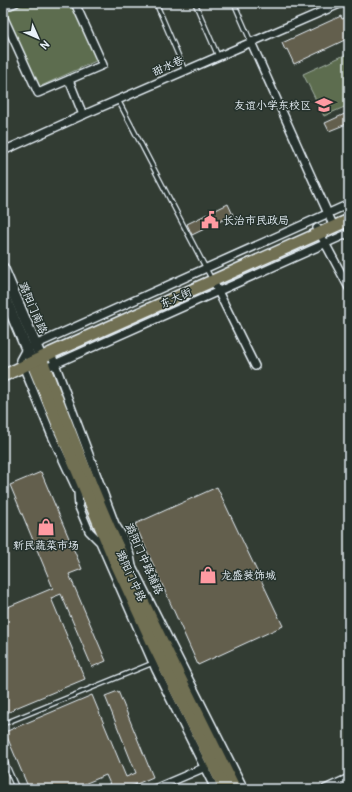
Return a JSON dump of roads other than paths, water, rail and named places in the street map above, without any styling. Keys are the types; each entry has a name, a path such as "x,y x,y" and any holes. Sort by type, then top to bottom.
{"main road":[{"name":"东大街","path":"3,376 36,358 210,275 318,230 332,220 349,213"},
{"name":"东大街","path":"332,220 349,220"},
{"name":"潞阳门南路","path":"3,268 36,358"},
{"name":"潞阳门南路","path":"3,293 36,358"},
{"name":"东大街","path":"3,368 36,358"},
{"name":"潞阳门中路","path":"36,358 113,557 161,660 225,789"},
{"name":"潞阳门中路","path":"213,764 235,789"}],"street":[{"path":"3,8 15,3"},
{"path":"3,16 38,93 103,65 75,3"},
{"name":"甜水巷","path":"3,151 342,3"},
{"path":"251,42 332,220"},
{"path":"69,80 83,115"},
{"path":"36,358 210,275 332,220 349,204"},
{"path":"318,230 349,288"},
{"path":"36,358 218,292 349,233"},
{"path":"210,275 255,366"},
{"name":"潞阳门中路辅路","path":"36,358 115,524 122,534 130,553 132,566 244,789"},
{"path":"154,789 213,764 215,789"},
{"path":"325,789 349,778"},
{"path":"343,789 349,786"}],"lane":[{"path":"156,3 185,71"},
{"path":"195,3 218,56"},
{"path":"234,3 251,42"},
{"path":"118,100 210,275"},
{"path":"3,724 161,660"},
{"path":"3,757 17,789"}],"place":[{"name":"友谊小学东校区","path":"324,105"},
{"name":"长治市民政局","path":"210,220"},
{"name":"新民蔬菜市场","path":"46,527"},
{"name":"龙盛装饰城","path":"208,575"}]}
